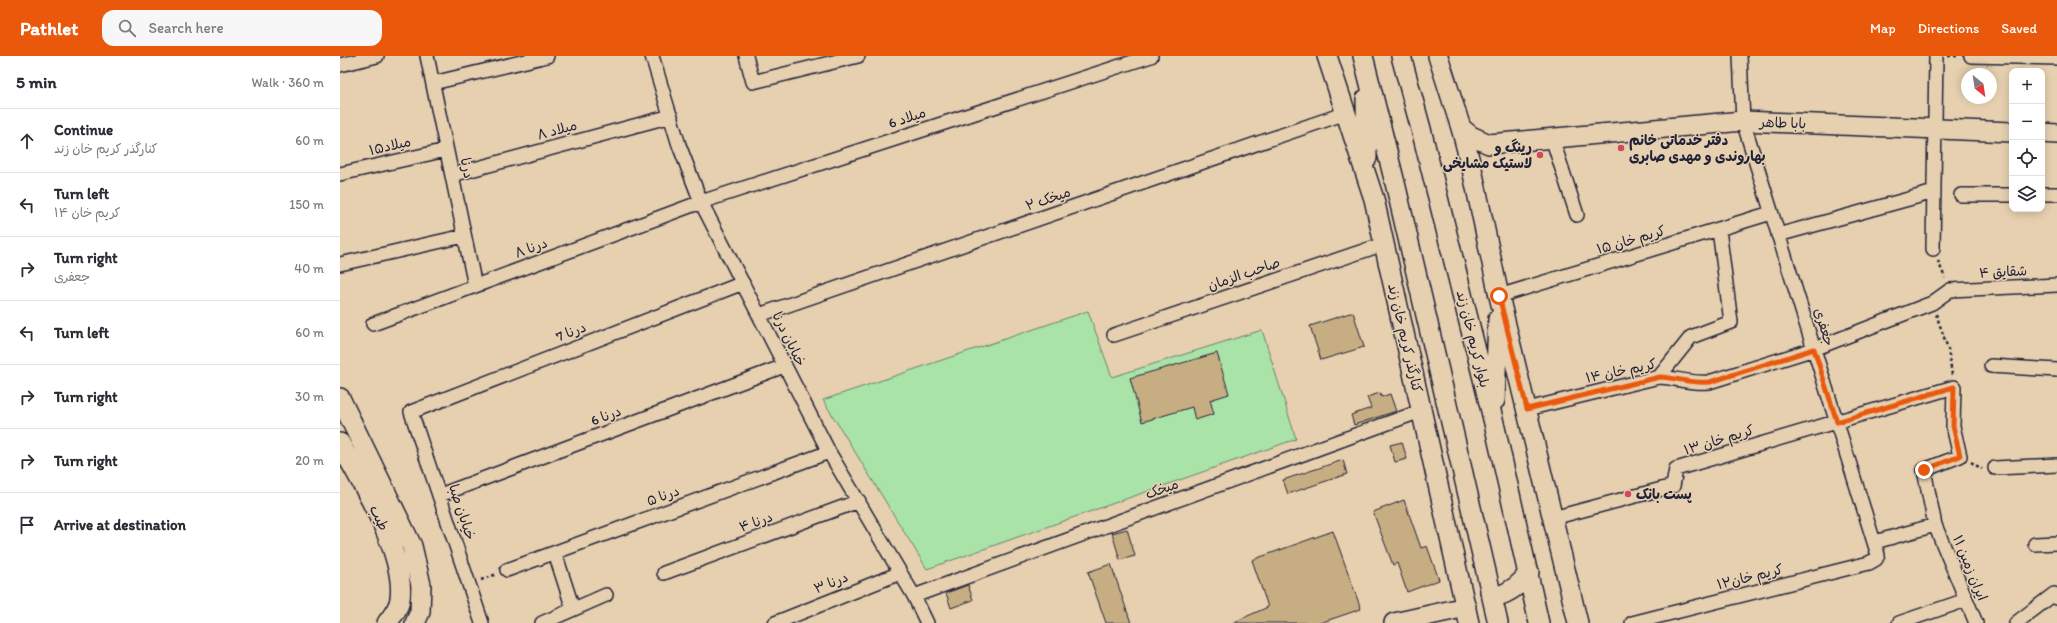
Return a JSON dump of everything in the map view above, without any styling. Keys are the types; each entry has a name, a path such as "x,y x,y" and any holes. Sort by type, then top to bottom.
{"main road":[{"name":"کنارگذر کریم خان زند","path":"1327,56 1374,199 1468,615"},
{"name":"بلوار کریم خان زند","path":"1401,56 1422,129 1494,424 1529,572 1539,623"},
{"path":"1438,56 1461,128 1472,169 1499,296 1578,623"},
{"path":"1364,64 1367,176"},
{"path":"1364,64 1396,187 1498,623"},
{"name":"بابا طاهر","path":"1489,144 1742,121 2009,132"},
{"path":"1461,128 1471,136 1489,144 1472,169"},
{"path":"2045,133 2057,134"},
{"path":"1494,424 1499,296"},
{"name":"طیب","path":"340,398 412,546 421,585 420,612 415,623"},
{"name":"طیب","path":"340,443 375,508 390,542 400,583 400,600 396,611 387,623"},
{"path":"1490,592 1498,596 1506,593 1522,583 1529,572"},
{"path":"1394,623 1468,615"}],"street":[{"path":"340,65 377,56"},
{"name":"درنا","path":"427,56 474,286"},
{"path":"433,83 547,56"},
{"name":"خیابان درنا","path":"652,56 701,202 829,452 914,596 927,623"},
{"path":"746,56 753,82 858,56"},
{"name":"میلاد 6","path":"701,202 1123,60 1151,56"},
{"name":"جعفری","path":"1740,56 1742,121 1875,542 1878,555 1876,559"},
{"path":"1925,56 1936,56 1933,249"},
{"path":"1971,56 2057,58"},
{"name":"میخک ۲","path":"759,314 1346,114"},
{"name":"میلاد ۸","path":"452,175 671,116"},
{"path":"1552,138 1577,215"},
{"name":"میلاد۱۵","path":"340,174 446,150"},
{"path":"1778,236 1934,192"},
{"path":"2045,194 2057,194"},
{"path":"1961,195 2009,195"},
{"name":"درنا ۸","path":"373,324 701,202"},
{"name":"کریم خان ۱۵","path":"1499,296 1772,213"},
{"path":"1660,377 1691,337 1731,322 1719,230"},
{"path":"340,264 464,236"},
{"name":"صاحب الزمان","path":"1114,335 1384,244"},
{"name":"درنا 7","path":"411,412 743,283"},
{"name":"شقایق ۴","path":"1950,290 2057,285"},
{"name":"کریم خان ۱۴","path":"1527,409 1660,377 1676,378 1697,384 1710,382 1814,349 1932,302 1950,290"},
{"name":"درنا 6","path":"440,495 784,366"},
{"path":"1991,366 2057,370"},
{"path":"1837,422 1954,387 1953,426 1960,456"},
{"name":"میخک","path":"914,596 1421,411"},
{"name":"خیابان صبا","path":"411,412 482,623"},
{"name":"کریم خان ۱۳","path":"1553,518 1673,486 1676,469 1837,422"},
{"name":"درنا ۵","path":"507,570 829,452"},
{"name":"ایران زمین ۱۱","path":"1960,456 1924,470 1935,525 1976,623"},
{"path":"1995,468 2057,465"},
{"name":"درنا ۴","path":"664,574 858,501"},
{"path":"1875,542 1935,525"},
{"path":"2035,544 2057,544"},
{"path":"555,553 573,610"},
{"name":"کریم خان۱۲","path":"1632,623 1869,563 1876,559"},
{"name":"درنا ۳","path":"775,623 900,573"},
{"path":"2016,623 2054,594 2057,598"},
{"path":"542,623 606,595"},
{"path":"1899,623 1966,600"}],"path":[{"path":"1936,56 1971,56"},
{"path":"1933,249 1950,290"},
{"path":"1932,302 1948,349 1954,387"},
{"path":"1960,456 1983,469 1995,468"},
{"path":"469,584 507,570"}],"green space":[{"path":"1088,311 1112,377 1262,330 1296,439 927,569 823,400"}],"building":[{"path":"1353,312 1364,347 1321,360 1310,326"},
{"path":"1217,353 1229,394 1210,400 1214,414 1195,420 1192,407 1142,422 1130,378"},
{"path":"1380,393 1381,397 1390,394 1396,411 1354,425 1351,415 1371,408 1367,397"},
{"path":"1402,442 1407,459 1395,462 1390,445"},
{"path":"1343,460 1347,474 1288,494 1283,480"},
{"path":"1404,500 1421,548 1427,546 1439,580 1407,592 1397,563 1393,565 1373,512"},
{"path":"1127,529 1135,556 1120,560 1112,533"},
{"path":"1333,531 1361,609 1320,623 1232,623 1268,607 1252,560"},
{"path":"1111,564 1131,623 1106,623 1088,572"},
{"path":"968,585 973,600 951,608 946,593"}],"place":[{"name":"دفتر خدماتی خانم بهاروندی و مهدی صابری","path":"1621,148"},
{"name":"رینگ و لاستیک مشایخی","path":"1540,155"},
{"name":"پست بانک","path":"1628,494"}],"route":[{"path":"1499,296 1527,409 1660,377 1676,378 1697,384 1710,382 1814,349 1837,422 1954,387 1953,426 1960,456 1924,470"}]}
